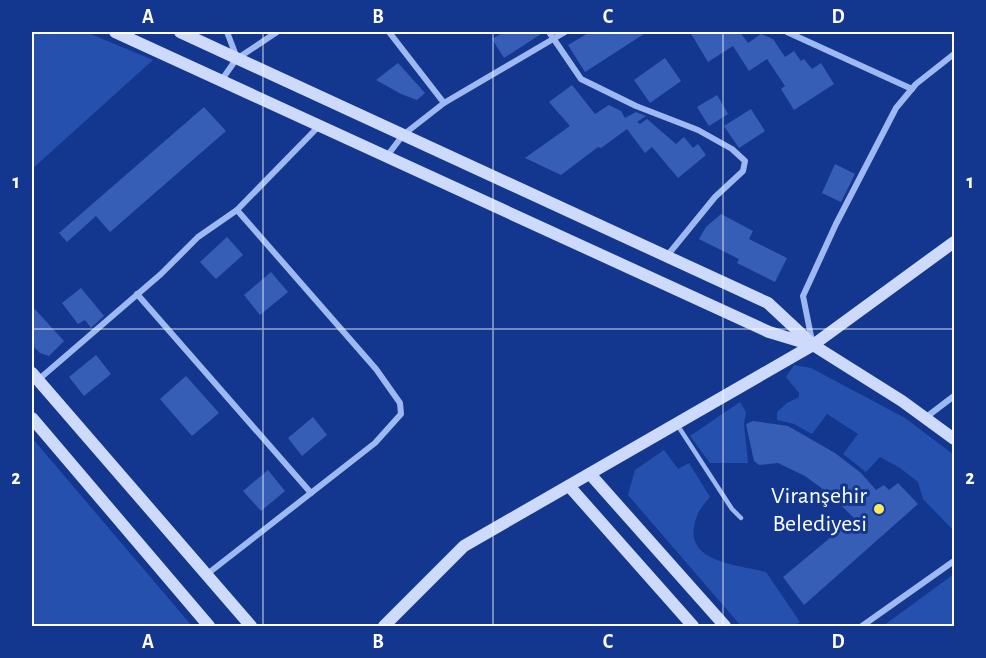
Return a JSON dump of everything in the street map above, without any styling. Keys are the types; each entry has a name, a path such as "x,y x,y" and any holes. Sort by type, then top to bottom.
{"street":[{"path":"115,32 769,332 813,345"},
{"path":"180,32 768,303 813,345 925,418 954,440"},
{"path":"227,32 237,58"},
{"path":"220,81 237,58 277,32"},
{"path":"388,32 444,103"},
{"path":"549,32 581,79 636,106 698,130 732,150 745,161 743,171 715,197 667,256"},
{"path":"387,157 403,135 444,103 565,32"},
{"path":"787,32 912,89"},
{"path":"813,345 804,296 836,224 896,108 912,89 954,54"},
{"path":"251,627 35,376 137,294 198,237 237,210 319,126"},
{"path":"206,575 375,443 401,414 400,403 376,369 237,210"},
{"path":"384,627 464,546 813,345 954,242"},
{"path":"137,294 311,492"},
{"path":"925,418 954,396"},
{"path":"32,418 209,627"},
{"path":"590,474 725,627"},
{"path":"569,486 693,627"},
{"path":"862,627 954,561"}],"lane":[{"path":"676,424 732,509 741,518"}],"shaded area":[{"path":"32,32 86,32 153,60 32,169"},
{"path":"794,365 811,368 905,418 954,455 954,531 923,499 918,482 900,468 880,457 866,472 843,454 858,434 827,414 812,434 794,424 777,420 777,412 787,403 799,397 799,393 786,377"},
{"path":"740,402 746,412 744,424 748,463 710,463 690,436"},
{"path":"32,438 192,626 32,626"},
{"path":"664,450 678,469 689,463 710,497 698,513 694,531 696,543 703,552 726,563 766,572 800,622 794,626 741,626 628,495 635,470"},
{"path":"954,574 954,626 882,626 887,623"}],"building":[{"path":"504,32 544,32 504,58 492,39"},
{"path":"590,32 647,32 585,72 568,45"},
{"path":"690,32 740,32 748,43 761,34 773,39 785,57 794,51 801,61 804,59 812,69 821,63 834,84 794,110 781,89 785,86 767,59 749,71 733,46 708,62"},
{"path":"665,58 681,81 650,103 634,80"},
{"path":"398,63 425,93 417,100 376,80"},
{"path":"572,85 595,114 609,105 621,111 625,118 636,112 646,116 637,122 640,124 647,119 676,144 684,137 693,148 698,144 706,155 678,178 652,147 645,153 627,129 601,148 598,147 561,175 525,158 570,126 549,102"},
{"path":"717,95 728,114 709,126 697,107"},
{"path":"204,107 226,131 110,232 96,216 67,242 59,233"},
{"path":"751,109 765,131 739,148 724,126"},
{"path":"835,164 855,174 841,202 822,193"},
{"path":"721,214 753,231 749,239 787,258 775,282 737,263 739,259 699,239 706,227"},
{"path":"227,237 243,255 216,279 200,262"},
{"path":"271,272 288,292 260,315 244,295"},
{"path":"81,288 104,316 91,328 85,320 78,324 62,303"},
{"path":"32,306 64,341 49,356 40,353 32,345"},
{"path":"96,355 111,374 84,396 69,377"},
{"path":"186,376 219,413 192,436 160,399"},
{"path":"313,417 327,435 302,456 288,438"},
{"name":"Viranşehir Belediyesi","path":"753,421 788,426 835,453 861,473 876,490 884,485 889,490 898,483 918,504 804,605 783,577 854,518 831,495 805,476 778,463 759,465 754,461 746,424"},
{"path":"268,470 285,491 261,511 243,491"}],"place":[{"name":"Viranşehir Belediyesi","path":"879,509"}]}
